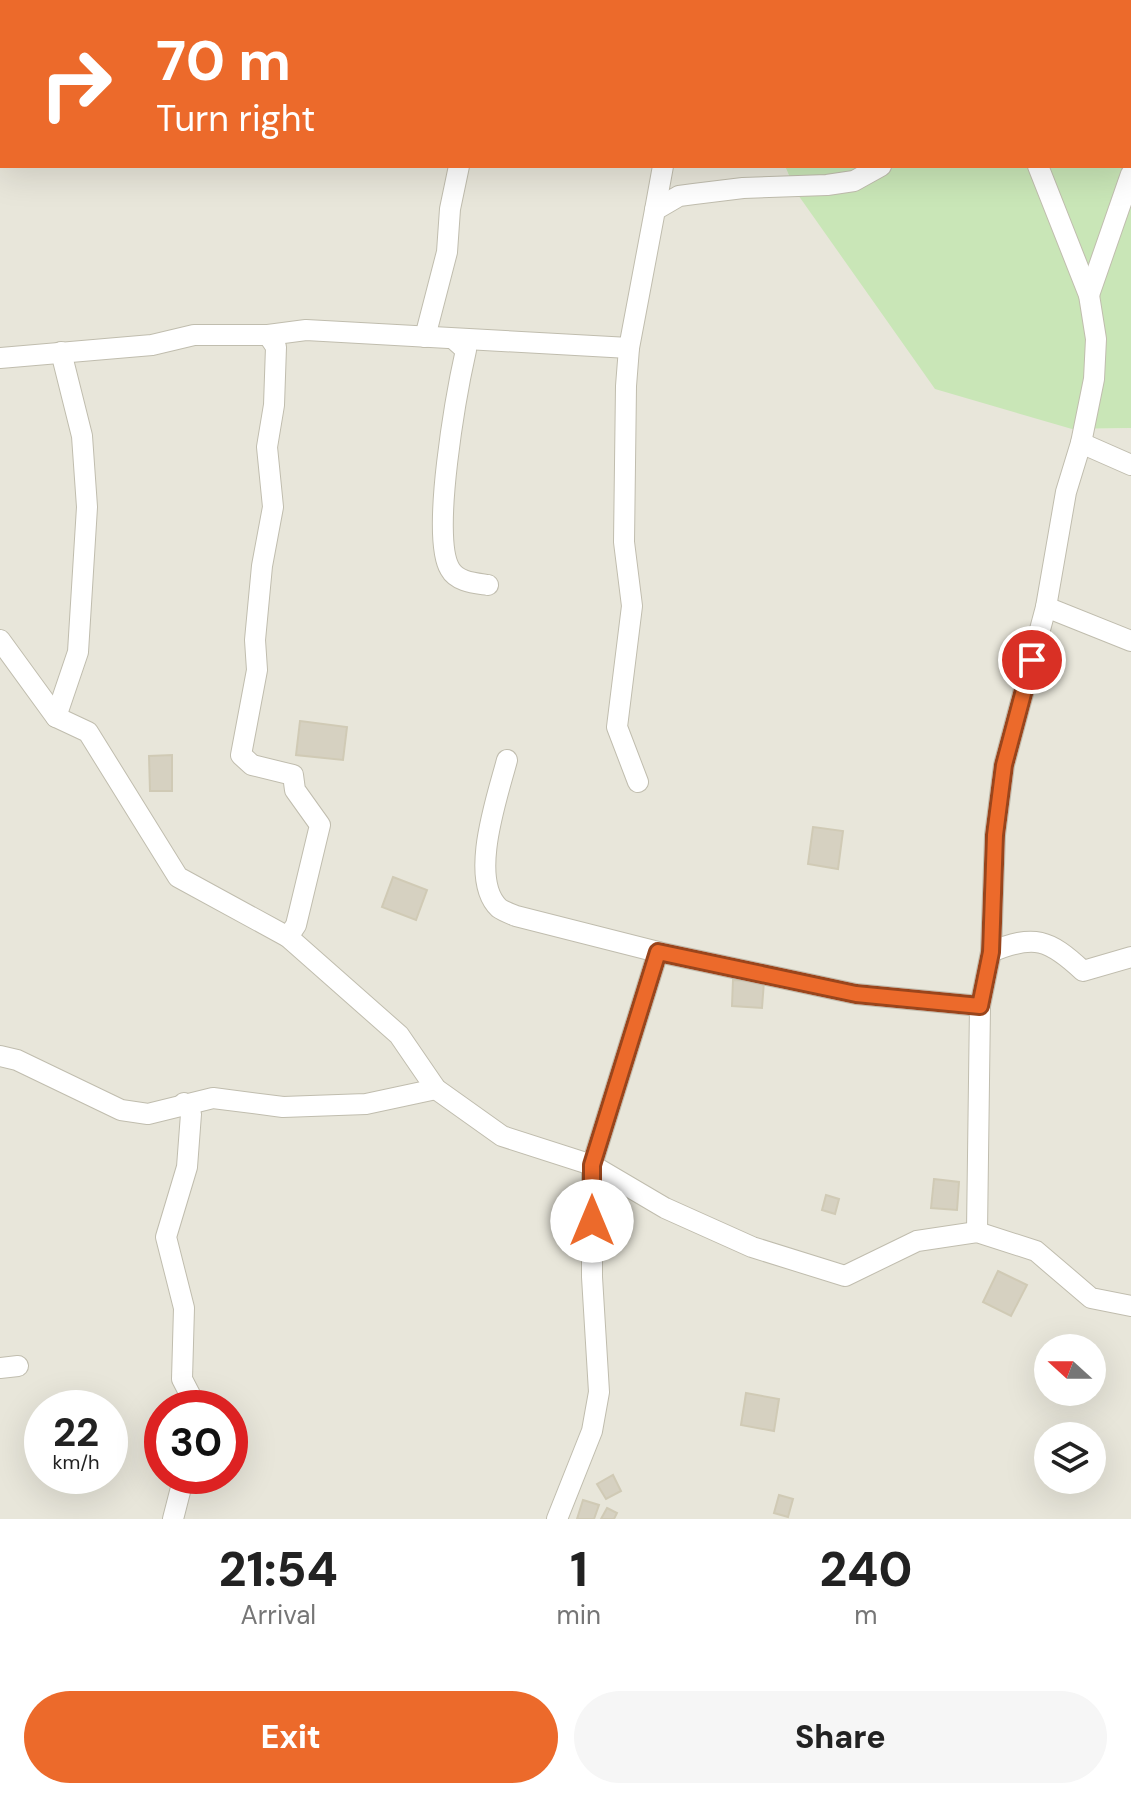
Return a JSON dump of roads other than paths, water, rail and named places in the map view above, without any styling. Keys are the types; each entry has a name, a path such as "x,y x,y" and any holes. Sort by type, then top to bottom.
{"street":[{"path":"425,337 447,252 450,209 459,168"},
{"path":"638,782 617,727 632,606 624,542 629,348 663,168"},
{"path":"655,210 679,196 743,188 854,181 877,168"},
{"path":"977,1232 980,1006 991,952 995,835 1004,765 1046,607 1066,492 1081,443 1096,339 1089,295 1039,168"},
{"path":"1089,295 1131,174"},
{"path":"0,358 152,345 194,335 268,335 306,330 456,341 629,348"},
{"path":"268,335 276,347 274,405 267,447 273,507 262,566 255,640 257,670 241,755 252,765 293,775 295,790 320,825 296,925 288,937"},
{"path":"456,341 466,350 456,394 441,543 450,570 460,579 488,585"},
{"path":"56,717 78,652 87,507 82,436 61,352"},
{"path":"1081,443 1131,465"},
{"path":"1046,607 1131,641"},
{"path":"0,640 56,717 88,732 178,877 288,937 399,1035 436,1089 502,1136 592,1165 665,1208 752,1247 845,1276 917,1241 977,1232 1036,1251 1091,1298 1131,1306"},
{"path":"507,760 485,847 489,890 499,908 516,916 658,952 856,994 980,1006"},
{"path":"991,952 1019,940 1033,940 1061,950 1083,971 1131,957"},
{"path":"557,1519 592,1431 599,1392 592,1277 592,1165 658,952"},
{"path":"0,1056 17,1060 121,1110 148,1114 213,1098 283,1107 366,1104 436,1089"},
{"path":"184,1103 191,1114 187,1167 166,1237 184,1308 182,1379 188,1390"},
{"path":"173,1519 179,1494"}]}
